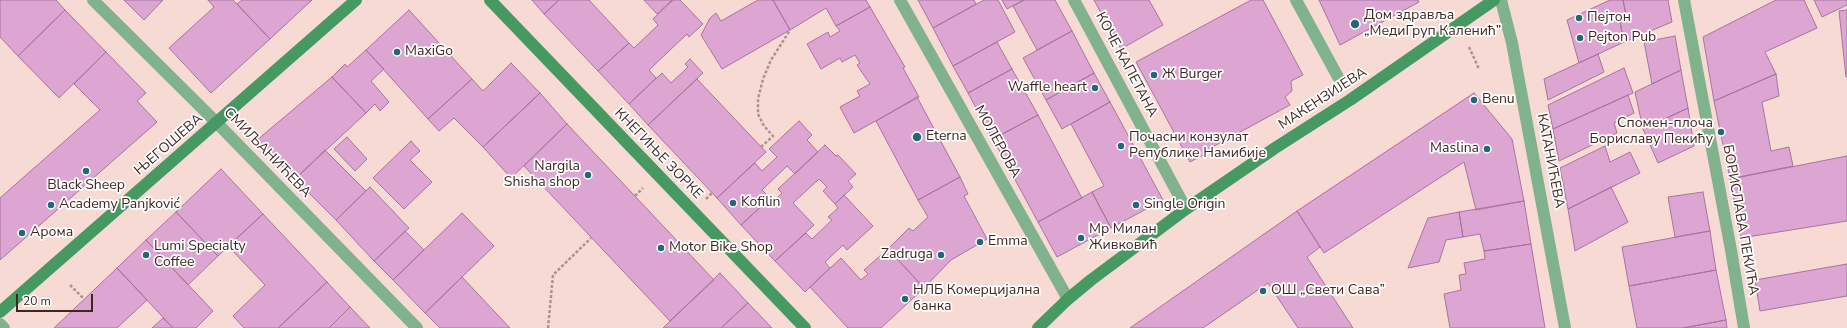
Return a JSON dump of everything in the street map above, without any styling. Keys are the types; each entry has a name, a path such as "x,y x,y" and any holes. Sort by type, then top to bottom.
{"street":[{"name":"СМИЉАНИЋЕВА","path":"93,0 217,123 416,328"},
{"name":"ЊЕГОШЕВА","path":"0,312 356,0"},
{"name":"КНЕГИЊЕ ЗОРКЕ","path":"490,0 805,328"},
{"name":"МОЛЕРОВА","path":"900,0 1068,299"},
{"name":"КОЧЕ КАПЕТАНА","path":"1074,0 1186,209"},
{"path":"1296,0 1338,77"},
{"name":"МАКЕНЗИЈЕВА","path":"1038,328 1068,299 1186,209 1268,152 1350,100 1494,0"},
{"name":"КАТАНИЋЕВА","path":"1501,0 1512,43 1565,328"},
{"name":"БОРИСЛАВА ПЕКИЋА","path":"1684,0 1730,242 1744,328"},
{"path":"0,324 4,328"}],"path":[{"path":"761,147 773,136 764,126 758,114 758,99 761,86 771,60 790,30"},
{"path":"1469,48 1480,69"},
{"path":"635,196 644,187"},
{"path":"706,199 712,193"},
{"path":"548,328 553,275 591,238"},
{"path":"70,285 84,299"}],"building":[{"path":"0,0 56,0 65,10 18,56 0,37"},
{"path":"124,0 163,0 144,20"},
{"path":"208,0 233,0 270,39 211,93 169,48 214,7"},
{"path":"242,0 312,0 270,39 237,4"},
{"path":"532,0 559,0 544,14"},
{"path":"559,0 589,0 629,43 598,71 544,14"},
{"path":"644,0 672,0 657,14"},
{"path":"673,0 680,0 703,24 689,37 687,34 649,70 656,78 629,104 598,71 629,43 634,48 658,25 653,19"},
{"path":"758,0 773,0 790,30 722,69 701,35 710,18 716,13 721,21"},
{"path":"773,0 866,0 870,7 836,26 826,8 790,30"},
{"path":"918,0 974,0 976,4 933,28"},
{"path":"984,0 998,0 1015,32 953,66 933,28"},
{"path":"1002,0 1024,0 1007,9"},
{"path":"1024,0 1055,0 1072,31 1037,50 1013,6"},
{"path":"1094,0 1149,0 1163,25 1121,49"},
{"path":"1251,0 1263,0 1303,75 1291,81 1292,91 1285,97 1290,105 1207,150 1209,152 1190,162 1136,62"},
{"name":"Дом здравља „МедиГруп Каленић”","path":"1319,0 1418,0 1419,2 1340,45"},
{"path":"1610,0 1623,0 1627,20 1620,22 1624,42 1579,63 1567,20"},
{"path":"1623,0 1668,0 1672,22 1624,42 1620,22 1627,20"},
{"path":"1776,0 1804,0 1817,28 1765,52 1776,74 1714,101 1703,37"},
{"path":"1814,0 1847,0 1847,5 1822,17"},
{"path":"870,7 905,67 903,68 919,97 854,133 840,107 860,96 857,91 870,84 857,65 860,63 855,55 842,62 840,58 821,69 807,44 828,32 830,37 840,31 836,26"},
{"path":"65,10 106,52 59,98 18,56"},
{"path":"409,10 472,79 428,119 366,50"},
{"path":"1847,10 1847,77 1846,77 1839,11"},
{"path":"1072,31 1094,73 1046,100 1023,58"},
{"path":"1675,36 1681,70 1652,84 1644,42"},
{"path":"997,42 1012,69 968,93 953,66"},
{"path":"366,50 384,69 371,81 389,102 380,111 375,104 366,113 332,77 345,64 347,67"},
{"path":"106,52 146,93 137,101 157,122 0,260 0,198 100,110 74,84"},
{"path":"1598,54 1604,72 1548,100 1544,79"},
{"path":"690,59 703,73 648,125 629,104 662,73 671,83 688,67 685,64"},
{"path":"511,63 540,93 483,147 454,118 439,131 428,119 472,79 483,91"},
{"path":"1624,68 1633,93 1553,129 1548,105"},
{"path":"1012,69 1038,115 993,139 968,93"},
{"path":"1681,70 1688,108 1643,129 1635,92"},
{"path":"1094,73 1110,102 1062,129 1046,100"},
{"path":"1776,74 1779,96 1762,102 1771,151 1789,147 1793,166 1730,179 1714,101"},
{"path":"332,77 366,113 295,179 257,140"},
{"path":"697,79 766,152 717,198 648,125"},
{"path":"540,93 567,124 511,178 483,147"},
{"path":"1474,93 1512,139 1524,201 1476,210 1464,162 1324,253 1297,211"},
{"path":"1628,95 1634,113 1614,123 1617,133 1559,161 1553,129"},
{"path":"917,97 960,177 918,200 876,121"},
{"path":"1110,102 1163,200 1111,228 1092,192 1104,186 1071,124"},
{"path":"1688,108 1694,146 1658,163 1643,129"},
{"path":"1038,115 1082,198 1038,222 993,139"},
{"path":"799,121 812,135 807,140 818,152 795,174 787,166 762,190 770,198 741,225 717,198 755,163 762,171 777,157 769,149"},
{"path":"567,124 714,280 670,321 524,166"},
{"path":"347,137 367,159 355,171 334,149"},
{"path":"411,141 420,151 410,160 432,182 404,209 373,178"},
{"path":"825,145 836,156 838,155 856,174 848,181 853,187 835,204 823,191 827,187 819,179 793,203 814,225 775,261 741,225 767,201 770,205 782,193 778,189"},
{"path":"1605,146 1610,162 1630,152 1640,173 1568,209 1560,168"},
{"path":"325,150 366,191 336,220 295,179"},
{"path":"1847,156 1847,221 1741,238 1730,179"},
{"path":"221,169 263,214 218,256 176,212"},
{"path":"960,177 968,194 964,196 987,239 951,260 924,288 888,249 909,228 913,231 928,217 918,200"},
{"path":"370,187 409,228 374,261 336,220"},
{"path":"1611,187 1628,222 1575,251 1568,209"},
{"path":"1092,192 1111,228 1057,257 1038,222"},
{"path":"1703,192 1710,231 1675,237 1668,197"},
{"path":"844,195 873,226 847,250 843,245 825,262 830,268 805,292 775,261 806,233 812,239 832,220 828,217 838,208 835,204"},
{"path":"1524,201 1531,244 1484,251 1480,234 1463,237 1459,212"},
{"name":"ОШ „Свети Сава”","path":"1297,211 1320,247 1307,257 1353,328 1298,328 1268,283 1203,328 1130,328"},
{"path":"176,212 218,256 188,285 146,240"},
{"path":"1459,212 1463,237 1446,240 1439,262 1408,268 1428,218"},
{"path":"462,213 494,246 425,313 393,280"},
{"path":"263,214 327,282 278,328 244,328 233,316 265,285 228,246"},
{"path":"405,231 424,250 393,280 374,261"},
{"path":"1710,231 1716,270 1629,286 1622,247"},
{"path":"146,240 213,311 196,328 173,328 117,268"},
{"path":"1531,244 1545,328 1450,328 1444,294 1461,290 1459,275 1466,274 1464,263 1485,259 1484,251"},
{"path":"888,249 924,288 881,328 848,328 810,287 841,258 861,280 868,274 864,270"},
{"path":"1847,264 1847,296 1760,311 1755,280"},
{"path":"117,268 147,300 117,328 54,328"},
{"path":"1716,270 1726,320 1683,328 1637,328 1629,286"},
{"path":"720,273 748,303 721,328 663,328"},
{"path":"462,277 510,328 440,328 425,313"},
{"path":"327,282 350,307 329,328 278,328"},
{"path":"748,303 772,328 721,328"},
{"path":"350,307 370,328 329,328"},
{"path":"163,318 173,328 152,328"},
{"path":"1726,320 1727,328 1683,328"}],"place":[{"name":"Пејтон","path":"1579,18"},
{"name":"Дом здравља „МедиГруп Каленић”","path":"1355,24"},
{"name":"Pejton Pub","path":"1580,38"},
{"name":"MaxiGo","path":"397,52"},
{"name":"Ж Burger","path":"1154,75"},
{"name":"Waffle heart","path":"1095,88"},
{"name":"Benu","path":"1474,100"},
{"name":"Спомен-плоча Бориславу Пекићу","path":"1721,132"},
{"name":"Eterna","path":"917,137"},
{"name":"Почасни конзулат Републике Намибије","path":"1121,146"},
{"name":"Maslina","path":"1487,149"},
{"name":"Black Sheep","path":"86,171"},
{"name":"Nargila Shisha shop","path":"588,175"},
{"name":"Kofilin","path":"733,203"},
{"name":"Academy Panjković","path":"51,205"},
{"name":"Single Origin","path":"1136,205"},
{"name":"Арома","path":"22,233"},
{"name":"Мр Милан Живковић","path":"1081,238"},
{"name":"Emma","path":"980,242"},
{"name":"Motor Bike Shop","path":"661,248"},
{"name":"Lumi Specialty Coffee","path":"146,255"},
{"name":"Zadruga","path":"941,255"},
{"name":"ОШ „Свети Сава”","path":"1263,291"},
{"name":"НЛБ Комерцијална банка","path":"905,299"}]}
